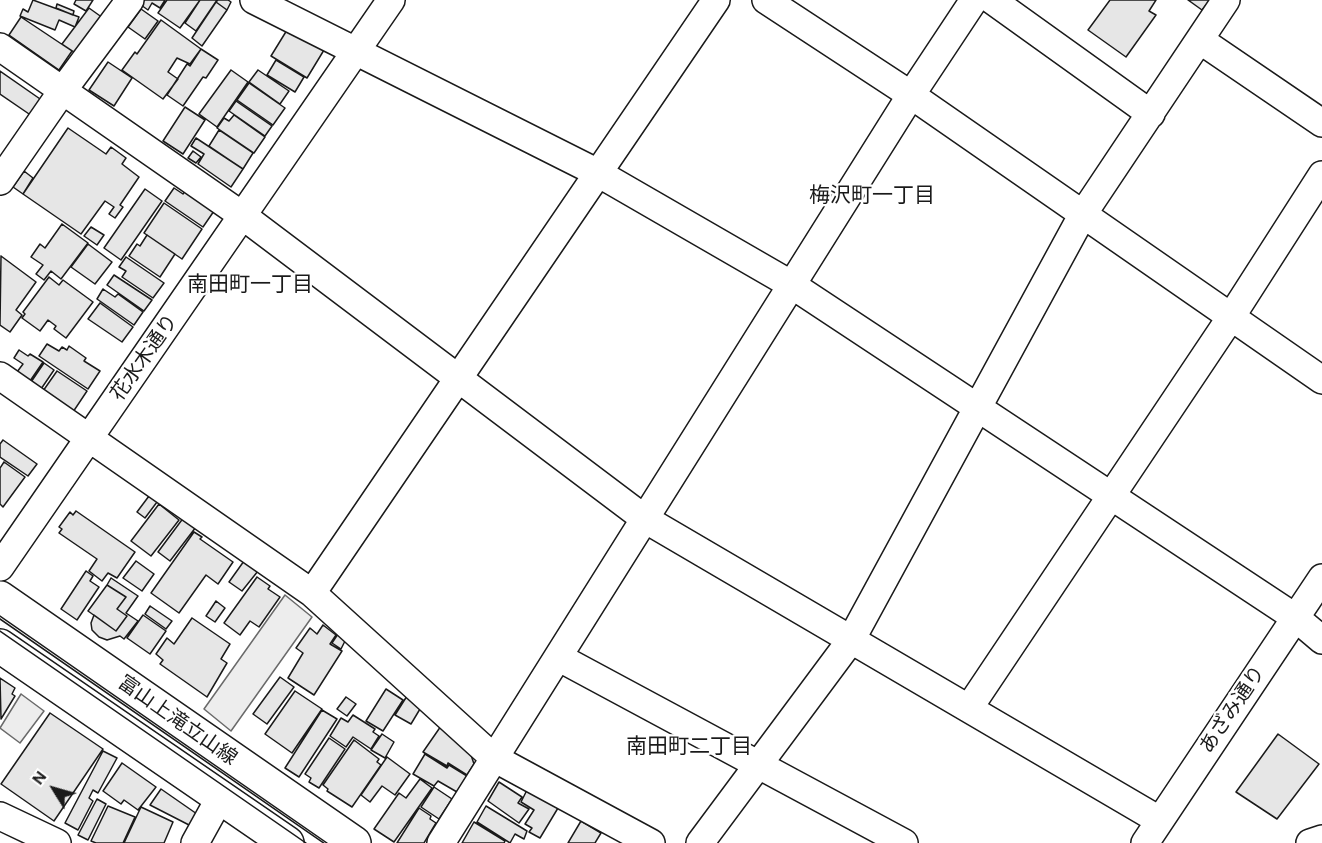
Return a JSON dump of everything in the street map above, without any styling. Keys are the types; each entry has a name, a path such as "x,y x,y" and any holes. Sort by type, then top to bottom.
{"main road":[{"name":"富山上滝立山線","path":"0,598 354,843"},
{"name":"富山上滝立山線","path":"0,646 287,843"}],"street":[{"path":"0,181 63,90 130,0"},
{"path":"254,0 598,173 792,285 1296,618 1322,640"},
{"name":"花水木通り","path":"0,567 391,0"},
{"path":"312,593 716,0"},
{"path":"766,0 911,95 1322,380"},
{"path":"441,843 911,95 974,0"},
{"path":"992,0 1151,114"},
{"path":"700,843 851,640 1083,214 1226,0"},
{"path":"1200,40 1322,123"},
{"path":"0,47 243,216 645,519 1159,820"},
{"path":"969,708 1322,175"},
{"path":"0,376 312,593 494,758 651,843"},
{"name":"あざみ通り","path":"1145,843 1322,579"},
{"path":"558,657 904,843"},
{"path":"195,843 221,796"},
{"path":"0,816 57,843"},
{"path":"1310,843 1322,839"}],"shaded area":[{"path":"285,595 312,617 231,731 204,709"},
{"path":"21,694 44,711 20,743 0,728"}],"building":[{"path":"33,0 79,17 75,27 59,20 55,30 20,16 23,9 28,12"},
{"path":"76,0 93,0 86,11 74,4"},
{"path":"144,0 165,0 160,8 152,3 148,10 141,5"},
{"path":"167,0 200,0 180,28 158,13"},
{"path":"200,0 217,0 196,31 185,23"},
{"path":"218,0 231,2 227,10 216,2"},
{"path":"1110,0 1156,0 1149,11 1156,15 1126,57 1088,30"},
{"path":"1188,0 1210,0 1202,10"},
{"path":"216,2 227,10 202,46 192,38"},
{"path":"57,4 74,11 73,15 56,8"},
{"path":"89,8 103,18 77,54 62,44"},
{"path":"141,9 158,21 145,39 128,27"},
{"path":"21,17 72,51 59,70 9,35"},
{"path":"161,20 201,49 190,64 177,58 168,72 178,79 163,99 122,70 135,52 137,54"},
{"path":"287,30 324,50 307,78 271,56"},
{"path":"201,49 218,60 183,106 167,95 187,64 190,66"},
{"path":"276,60 304,77 295,92 267,75"},
{"path":"108,62 132,78 114,106 89,90"},
{"path":"231,70 248,82 217,127 199,114"},
{"path":"258,70 289,91 280,104 249,82"},
{"path":"0,71 43,101 32,116 0,94"},
{"path":"249,83 285,108 273,125 237,100"},
{"path":"236,101 272,126 265,136 229,111"},
{"path":"185,107 205,120 183,154 163,141"},
{"path":"234,115 265,137 254,153 217,128 224,118 229,121"},
{"path":"68,128 106,154 111,147 126,158 122,164 139,177 120,205 123,207 115,218 109,214 114,207 105,201 81,234 23,194"},
{"path":"219,130 253,153 243,169 209,146"},
{"path":"196,138 243,169 231,187 198,164 204,154 191,146"},
{"path":"193,151 201,157 196,163 188,158"},
{"path":"24,171 33,178 23,194 13,187"},
{"path":"174,188 183,194 185,191 214,211 203,227 165,201"},
{"path":"145,189 162,201 121,260 104,248"},
{"path":"164,203 202,229 182,259 144,233"},
{"path":"62,224 88,243 61,279 51,271 44,280 36,274 43,265 31,257 40,244 45,248"},
{"path":"91,227 104,235 97,245 84,236"},
{"path":"147,235 175,254 160,277 129,256 137,244 140,246"},
{"path":"88,244 112,262 95,284 71,267"},
{"path":"1,256 36,282 16,310 22,315 10,332 0,325"},
{"path":"126,257 164,283 153,298 122,277 126,271 119,267"},
{"path":"114,275 152,300 144,311 107,285"},
{"path":"49,277 59,285 63,280 93,302 66,338 54,329 56,326 48,320 40,331 22,318 25,314 23,312"},
{"path":"103,289 115,297 118,294 143,312 134,325 97,299"},
{"path":"100,303 133,327 122,342 88,319"},
{"path":"47,344 59,351 62,347 67,350 69,346 86,358 84,361 100,371 88,389 39,356"},
{"path":"19,350 43,362 30,381 17,372 23,364 14,358"},
{"path":"44,363 54,370 41,389 31,382"},
{"path":"57,371 87,391 73,412 43,391"},
{"path":"3,440 37,464 28,476 0,457 0,444"},
{"path":"4,462 25,477 3,507 0,504 0,468"},
{"path":"149,496 157,502 145,518 137,512"},
{"path":"159,504 179,520 151,556 131,541"},
{"path":"76,511 135,552 117,578 108,573 102,581 89,571 97,559 59,533 62,529 59,527 70,512 73,515"},
{"path":"184,517 196,527 170,561 158,552"},
{"path":"194,532 202,537 200,539 233,562 218,584 206,575 179,613 151,593"},
{"path":"136,561 154,574 142,591 123,578"},
{"path":"244,561 258,571 242,591 229,582"},
{"path":"86,571 93,576 90,581 99,587 77,620 61,609"},
{"path":"257,577 270,586 268,589 280,597 259,627 250,621 240,635 224,623"},
{"path":"111,578 138,596 126,613 138,621 124,639 120,636 107,640 99,637 92,630 91,623 94,615 116,631 127,616 117,609 126,597 107,585"},
{"path":"107,585 126,597 117,609 127,616 116,631 88,611"},
{"path":"216,601 225,608 215,622 206,616"},
{"path":"150,606 172,621 166,629 145,614"},
{"path":"143,615 166,631 150,654 127,638"},
{"path":"192,618 230,644 221,659 227,663 207,697 160,664 163,660 156,654 167,638 174,644"},
{"path":"323,625 336,635 330,644 342,651 314,695 288,678 303,653 296,648 310,628 317,634"},
{"path":"338,634 346,639 341,649 332,643"},
{"path":"280,677 294,687 267,724 253,714"},
{"path":"0,678 15,688 12,694 15,696 1,719"},
{"path":"386,689 403,700 383,731 366,721"},
{"path":"295,691 322,709 292,753 265,734"},
{"path":"407,696 420,709 411,724 395,715"},
{"path":"346,697 356,704 347,716 337,709"},
{"path":"322,710 337,719 299,777 285,768"},
{"path":"50,713 103,749 54,821 1,784"},
{"path":"353,715 375,729 373,732 379,736 371,749 353,737 346,747 330,736 341,718 348,722"},
{"path":"441,726 471,755 474,764 467,775 448,763 447,766 423,752"},
{"path":"382,734 394,742 385,758 371,750"},
{"path":"1278,734 1319,764 1277,819 1236,792"},
{"path":"329,738 345,749 319,788 309,782 311,778 305,774"},
{"path":"354,740 379,759 377,762 381,765 352,807 327,791 328,789 323,785"},
{"path":"103,751 117,758 98,793 93,790 89,798 93,801 78,830 65,823"},
{"path":"425,754 447,768 449,765 467,776 457,792 438,781 434,786 413,774"},
{"path":"387,757 410,774 395,795 382,786 370,802 361,795"},
{"path":"122,763 156,787 138,810 124,800 121,804 103,791"},
{"path":"420,779 432,788 394,842 374,829 399,793 406,798"},
{"path":"499,782 522,797 518,803 529,809 519,823 488,801"},
{"path":"434,787 452,799 439,819 421,807"},
{"path":"161,789 197,814 191,826 150,805"},
{"path":"527,790 558,808 540,838 529,832 532,828 525,824 534,810 521,802"},
{"path":"97,799 106,804 88,840 78,835"},
{"path":"108,806 135,817 123,843 91,841"},
{"path":"486,806 527,831 524,839 515,834 510,843 477,822"},
{"path":"141,807 173,822 164,843 124,843"},
{"path":"419,808 431,816 430,819 436,823 424,843 397,843"},
{"path":"581,821 601,833 595,843 568,843"},
{"path":"474,822 505,841 504,843 462,843"}],"tram line":[{"path":"0,616 327,843"},
{"path":"0,631 306,843"}],"district":[{"name":"梅沢町一丁目","path":"872,196"},
{"name":"南田町一丁目","path":"250,285"},
{"name":"南田町二丁目","path":"689,747"}]}
